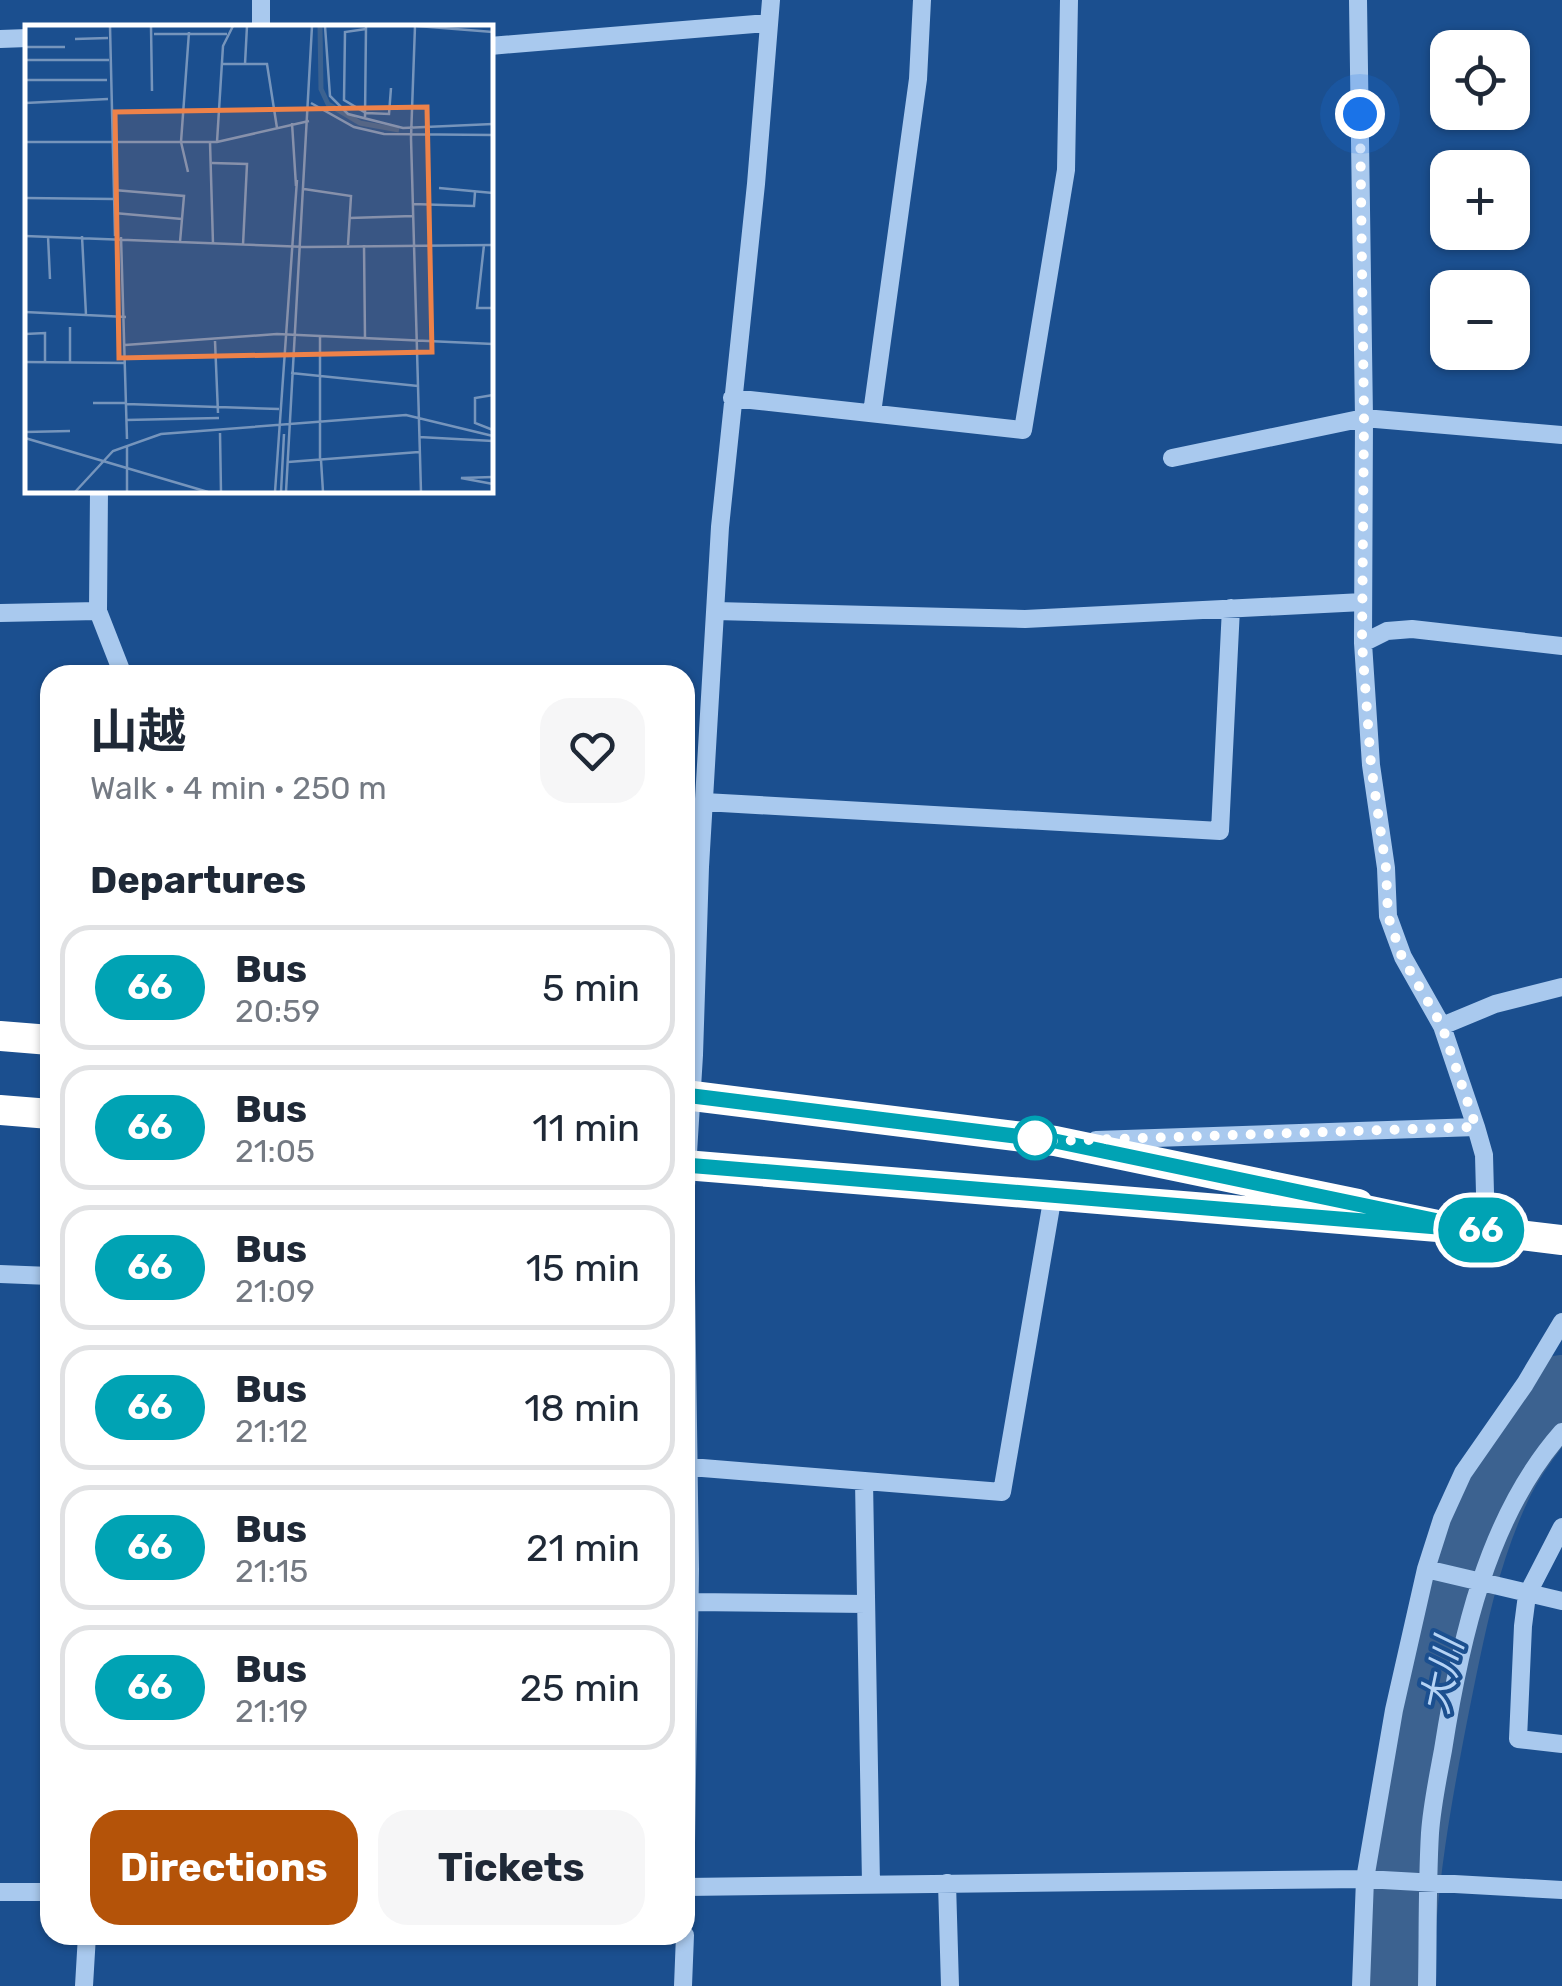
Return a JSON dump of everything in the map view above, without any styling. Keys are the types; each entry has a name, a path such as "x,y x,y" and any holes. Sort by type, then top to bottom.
{"highway":[{"path":"0,1036 40,1039"},
{"path":"695,1096 1055,1141 1486,1231"},
{"path":"0,1110 40,1113"},
{"path":"695,1166 1562,1240"}],"street":[{"path":"695,967 732,398 756,184 770,0"},
{"path":"872,414 918,79 922,0"},
{"path":"732,398 1024,430 1066,170 1069,0"},
{"path":"1358,0 1364,418 1362,643 1371,765 1386,868 1388,916 1402,957 1442,1026 1476,1127 1484,1155 1486,1231"},
{"path":"492,46 768,23"},
{"path":"0,39 25,38"},
{"path":"1172,458 1364,418 1562,435"},
{"path":"100,492 98,610 119,665"},
{"path":"716,612 1025,619 1363,602"},
{"path":"704,802 1220,832 1231,608"},
{"path":"0,613 98,610"},
{"path":"1362,643 1386,631 1412,629 1562,646"},
{"path":"1442,1026 1495,1004 1562,988"},
{"path":"1055,1141 1476,1127"},
{"path":"695,1467 1002,1492 1053,1195"},
{"path":"0,1274 40,1276"},
{"path":"1360,1986 1394,1710 1434,1571 1442,1518 1463,1473 1525,1384 1562,1322"},
{"path":"1427,1986 1423,1882 1452,1694 1477,1584 1526,1479 1562,1432"},
{"path":"864,1481 872,1884"},
{"path":"1562,1527 1527,1596 1518,1739 1562,1744"},
{"path":"1434,1571 1562,1602"},
{"path":"695,1602 866,1604"},
{"path":"695,1887 1373,1879 1562,1890"},
{"path":"947,1883 950,1986"},
{"path":"0,1892 40,1892"},
{"path":"84,1986 86,1945"},
{"path":"684,1945 684,1986"}],"waterway":[{"name":"大川","path":"1397,1986 1401,1913 1415,1805 1460,1585 1499,1478 1562,1391"}],"bus line":[{"name":"66","path":"695,1096 1055,1141 1486,1231 695,1166"}],"route":[{"path":"1035,1138 1055,1141 1476,1127 1442,1026 1402,957 1388,916 1362,643 1360,114"}]}
